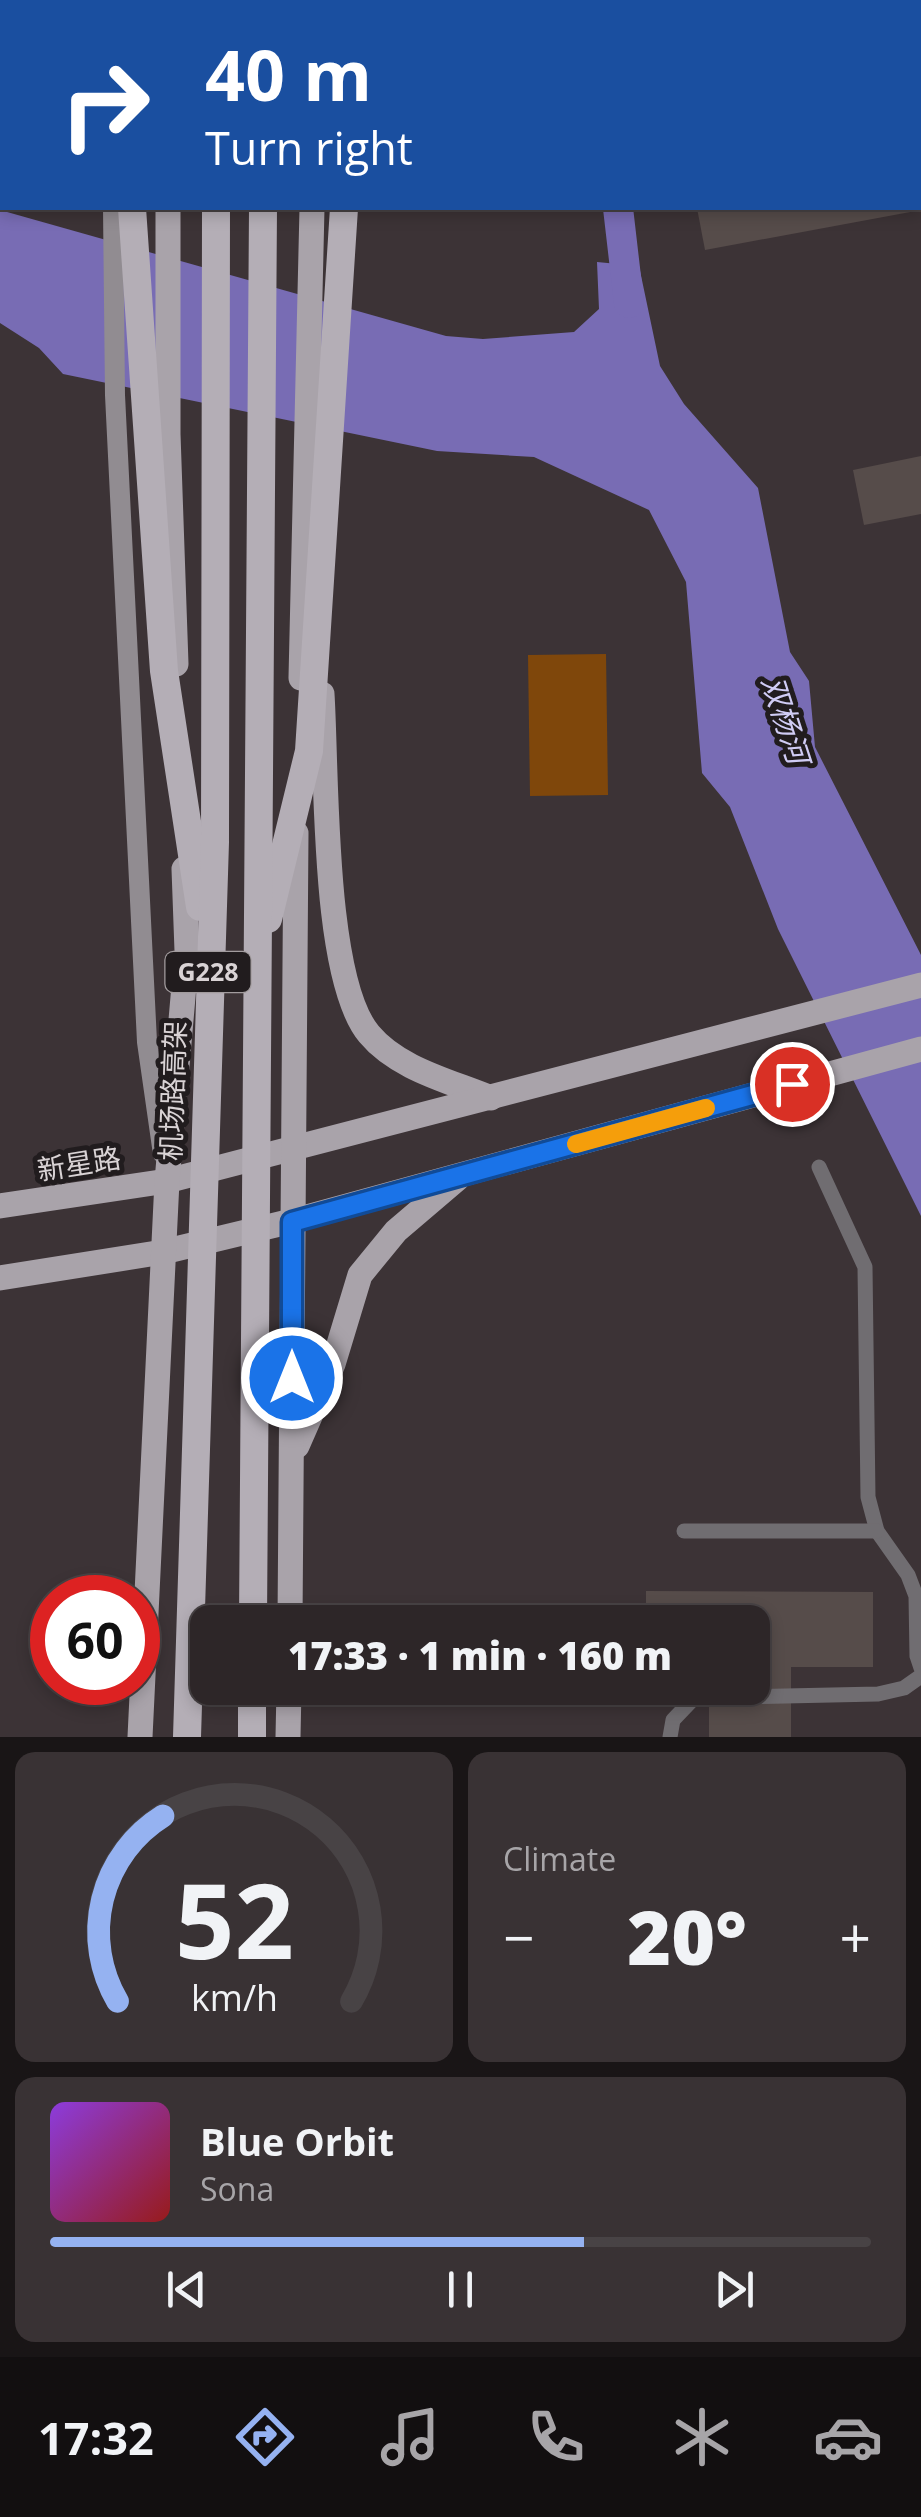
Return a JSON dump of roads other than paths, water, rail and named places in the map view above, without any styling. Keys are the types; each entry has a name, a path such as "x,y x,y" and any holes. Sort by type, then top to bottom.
{"highway":[{"path":"132,210 164,672 209,965"},
{"name":"机场路高架","path":"187,1737 215,842 216,210"},
{"name":"G228","path":"253,1605 263,210"},
{"path":"257,964 309,751 344,210"},
{"path":"252,1705 252,1737"}],"main road":[{"path":"113,210 115,395 147,1042 167,1181"},
{"path":"140,1737 167,1181 187,951 168,434 168,210"},
{"path":"290,1605 292,1222 297,1148 295,893 312,210"},
{"path":"308,429 331,914 352,993 367,1032 395,1058 491,1098"},
{"name":"新星路","path":"0,1206 167,1181 921,985"},
{"path":"0,1278 163,1252 292,1222 921,1049"},
{"path":"293,1456 332,1364 360,1275 396,1231 462,1174"},
{"path":"288,1737 289,1705"}],"lane":[{"path":"820,1167 864,1267 868,1299 868,1497 876,1531 908,1576 916,1596 916,1656 921,1668"},
{"path":"684,1531 876,1531"},
{"path":"670,1737 673,1720 694,1698 878,1694 904,1688 921,1676"}],"water":[{"name":"双杨河","path":"0,210 446,336 483,339 574,332 599,309 597,262 639,266 660,366 684,404 758,488 790,652 809,681 815,747 921,955 921,1216 778,929 730,807 702,773 686,582 649,510 534,457 437,451 63,374 39,348 0,323"}],"waterway":[{"path":"618,210 629,303"}]}
